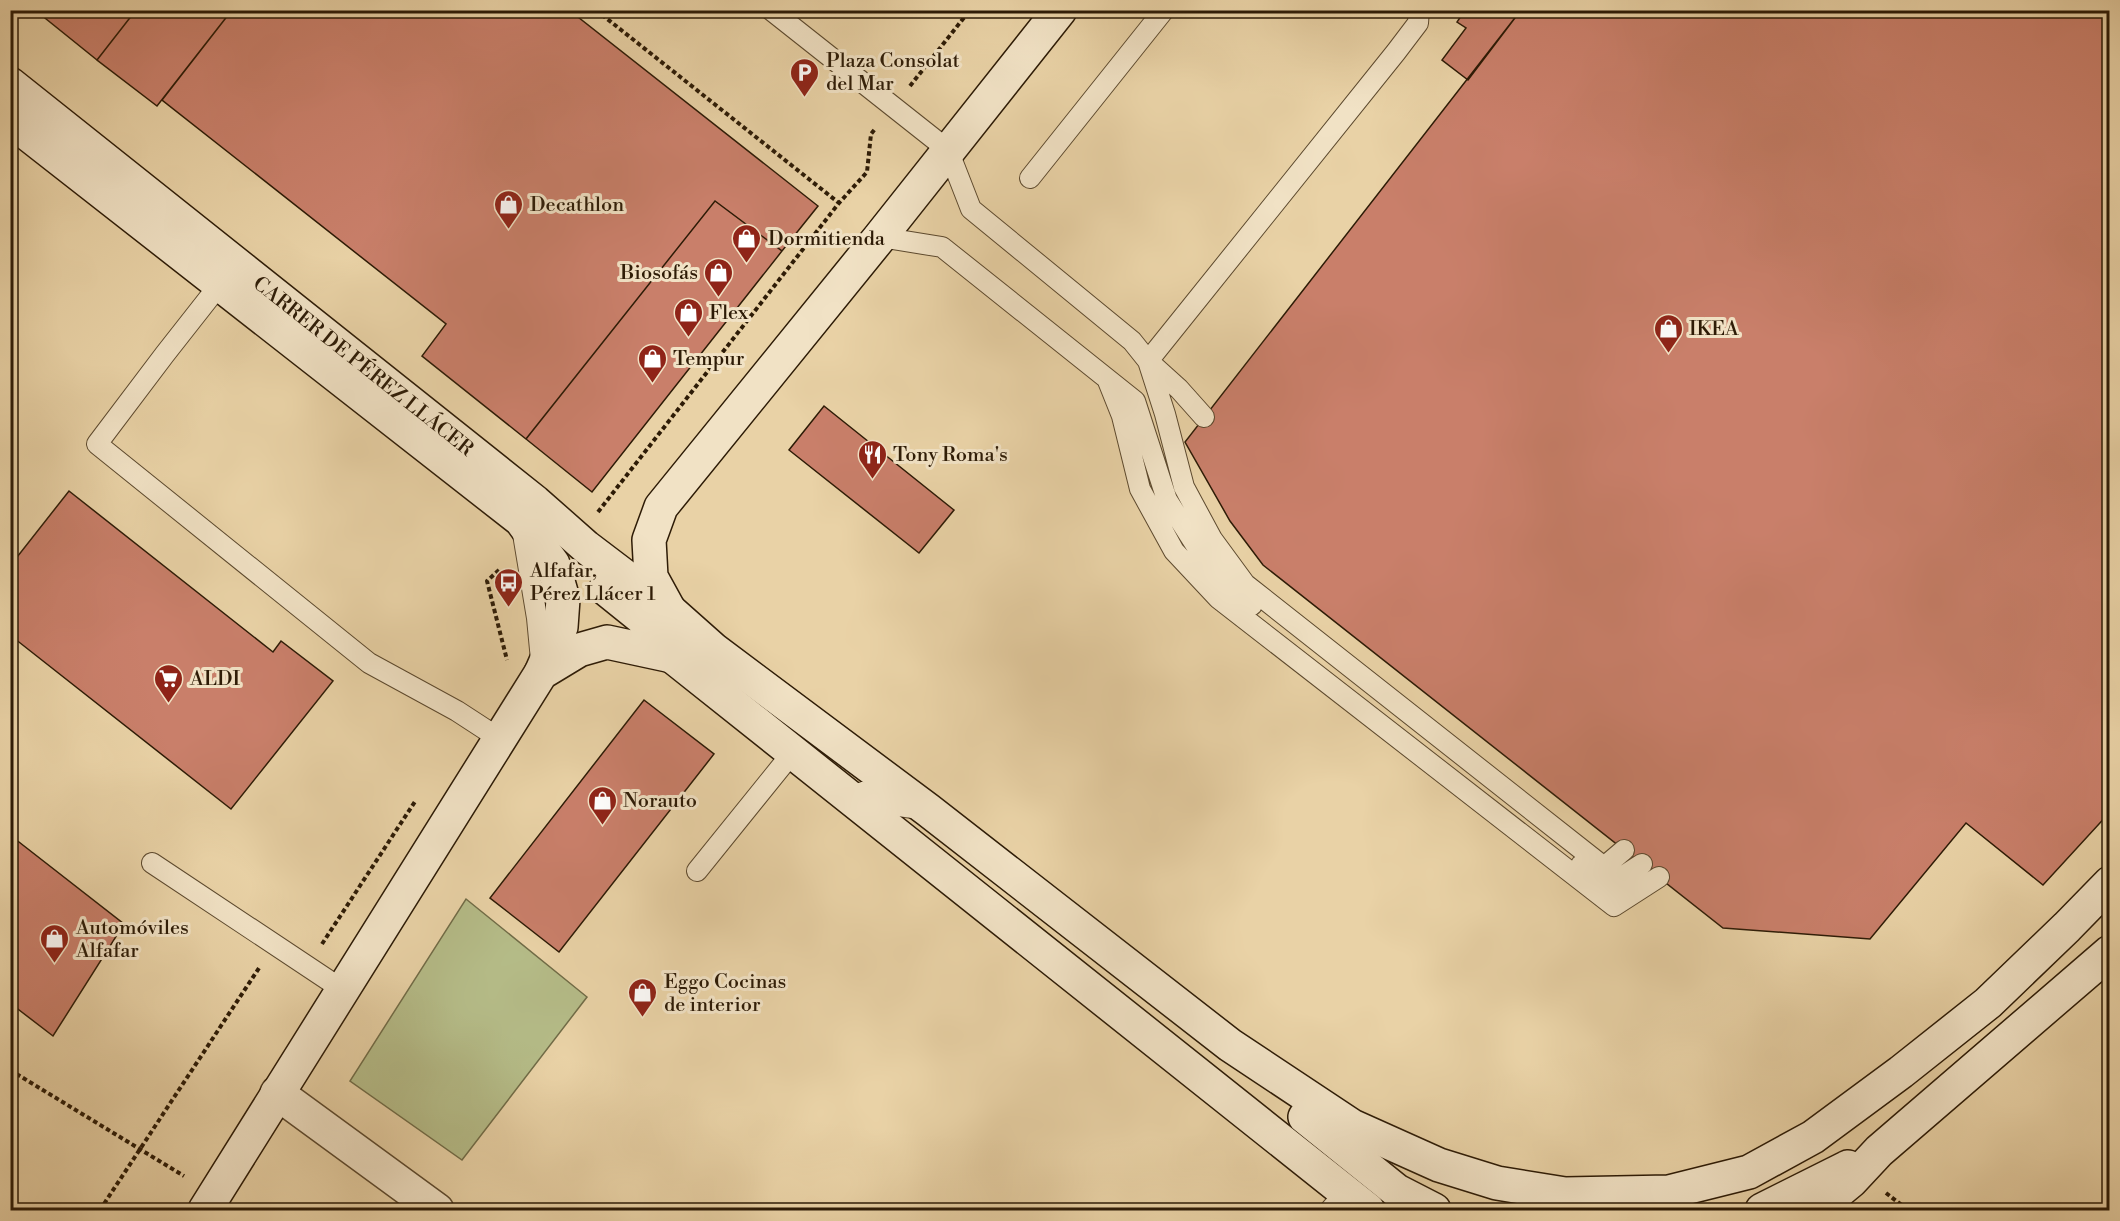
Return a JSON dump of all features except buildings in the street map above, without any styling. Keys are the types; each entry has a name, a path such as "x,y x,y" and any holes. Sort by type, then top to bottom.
{"street":[{"path":"669,610 651,577 649,540 661,507 1060,10"},
{"name":"CARRER DE PÉREZ LLÁCER","path":"10,84 536,502 586,547 669,610 714,650 928,810 1230,1045"},
{"name":"CARRER DE PÉREZ LLÁCER","path":"10,120 521,520 554,564 563,599 561,627 541,673 210,1203"},
{"path":"521,520 642,618 672,656 793,752 1347,1205"},
{"path":"541,673 579,650 607,642 672,656"},
{"path":"1230,1045 1352,1126 1439,1165 1497,1183 1565,1194 1669,1192 1749,1172 1813,1137 1901,1072 1988,1003 2109,883"},
{"path":"1816,1210 1851,1181 1879,1151 2109,952"},
{"path":"1230,1045 1310,1122 1397,1191 1434,1210"},
{"path":"277,1093 437,1210"},
{"path":"1762,1210 1879,1151"}],"lane":[{"path":"771,10 948,150 971,209 1132,341 1148,361 1179,389 1204,417"},
{"path":"1030,178 1164,10"},
{"path":"1148,361 1418,23 1419,10"},
{"path":"880,237 942,247 1135,401 1167,500 1197,547 1226,584 1608,886 1642,864"},
{"path":"220,284 97,444 369,663 457,711 500,739"},
{"path":"1148,361 1165,414 1184,488 1212,539 1245,584 1604,867 1624,850"},
{"path":"1107,379 1122,416 1140,489 1174,551 1218,598 1614,906 1659,877"},
{"path":"714,650 741,695 788,734 793,752"},
{"path":"793,752 817,755 878,803 928,810"},
{"path":"697,871 793,752"},
{"path":"152,863 343,990"}],"path":[{"path":"596,10 839,203"},
{"path":"10,1070 210,1203"},
{"path":"1880,1189 1908,1210"}],"green space":[{"path":"466,899 587,997 462,1160 350,1081"}],"place":[{"name":"Plaza Consolat del Mar","path":"805,98"},
{"name":"Decathlon","path":"509,230"},
{"name":"Dormitienda","path":"747,264"},
{"name":"Biosofás","path":"719,298"},
{"name":"Flex","path":"688,338"},
{"name":"IKEA","path":"1668,354"},
{"name":"Tempur","path":"652,384"},
{"name":"Tony Roma's","path":"872,480"},
{"name":"Alfafar, Pérez Llácer 1","path":"509,608"},
{"name":"ALDI","path":"169,704"},
{"name":"Norauto","path":"602,826"},
{"name":"Automóviles Alfafar","path":"55,964"},
{"name":"Eggo Cocinas de interior","path":"643,1018"}]}
